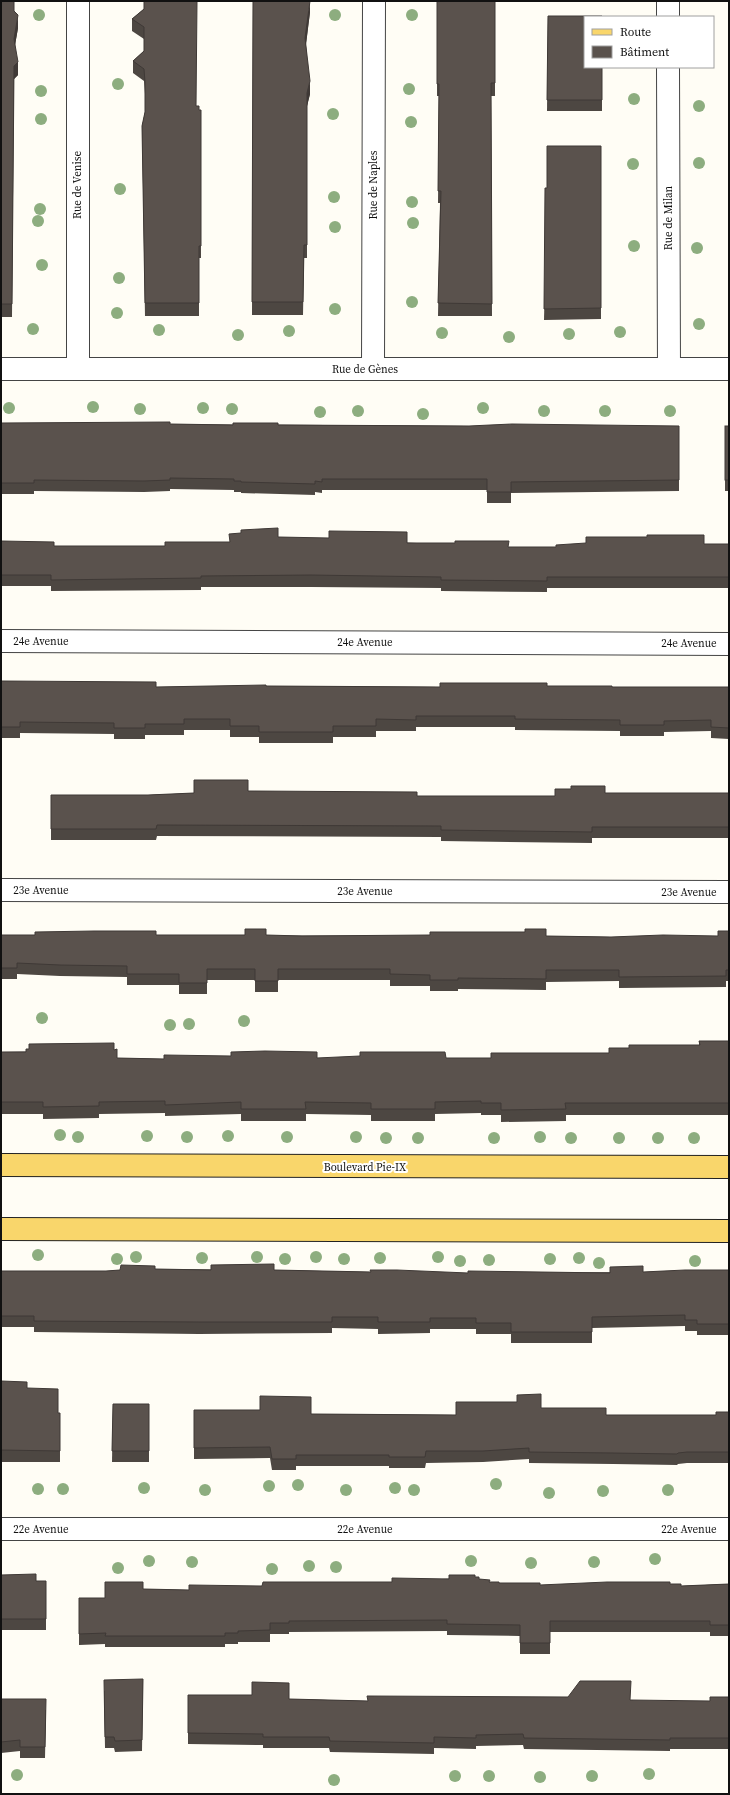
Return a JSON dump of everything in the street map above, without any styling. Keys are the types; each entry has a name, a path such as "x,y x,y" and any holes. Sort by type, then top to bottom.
{"main road":[{"name":"Boulevard Pie-IX","path":"1,1165 729,1167"},
{"path":"1,1229 729,1231"}],"street":[{"name":"Rue de Venise","path":"78,1 78,369"},
{"name":"Rue de Naples","path":"372,369 374,1"},
{"path":"668,1 668,16"},
{"name":"Rue de Milan","path":"668,68 669,369"},
{"name":"Rue de Gènes","path":"1,369 729,369"},
{"name":"24e Avenue","path":"1,641 729,644"},
{"name":"23e Avenue","path":"1,890 729,892"},
{"name":"22e Avenue","path":"1,1529 729,1529"}],"building":[{"path":"1,1 14,1 14,11 18,15 14,39 18,62 14,66 12,304 1,304"},
{"path":"144,1 197,1 196,106 199,106 199,110 201,110 201,246 199,246 199,303 145,303 142,126 145,112 145,82 144,69 133,61 144,51 144,27 132,19 144,9"},
{"path":"253,1 310,1 305,38 310,81 307,93 307,245 304,245 303,302 252,302"},
{"path":"437,1 495,1 495,83 491,83 492,304 438,303 441,191 438,191 439,84 437,84"},
{"path":"548,16 584,16 584,68 602,68 602,100 547,100"},
{"path":"547,146 601,146 601,308 544,309 545,188 547,188"},
{"path":"170,422 170,424 233,425 233,423 278,423 278,425 469,426 512,424 679,426 679,480 511,482 511,492 487,492 487,479 322,479 322,482 315,481 315,484 241,482 234,481 234,479 170,478 170,480 144,481 34,480 34,483 1,483 1,423"},
{"path":"725,426 729,426 729,480 725,480"},
{"path":"278,528 278,537 329,538 329,531 407,532 407,543 509,541 508,547 556,547 556,545 586,543 586,537 704,535 704,544 729,544 729,577 547,577 547,581 441,580 441,577 311,575 51,580 51,575 1,575 1,541 54,542 54,546 165,546 165,542 230,542 229,534 241,533 241,530"},
{"path":"1,681 156,682 156,687 266,685 440,687 440,683 547,683 547,686 729,687 729,728 711,727 711,720 664,721 664,725 620,725 620,720 515,719 515,716 416,716 416,720 376,719 376,726 333,726 333,732 259,732 259,726 230,726 230,719 184,719 184,724 145,724 145,728 114,728 114,723 20,722 20,727 1,727"},
{"path":"194,780 248,780 248,791 417,792 417,796 555,796 555,789 571,789 571,786 605,786 605,793 729,793 729,827 592,827 592,832 441,830 441,826 157,825 156,829 51,829 51,795 148,795 194,793"},
{"path":"245,929 266,929 266,935 302,936 430,935 430,932 525,932 525,929 546,929 546,936 718,936 718,931 729,931 729,970 726,970 726,976 619,977 619,970 546,970 546,979 458,978 458,980 430,980 430,975 390,974 390,969 278,969 278,981 255,981 255,969 207,969 207,983 179,983 179,974 127,974 127,966 17,963 17,968 1,968 1,935 35,935 35,932 156,931 156,935 245,935"},
{"path":"699,1041 729,1041 729,1103 565,1103 566,1109 501,1110 501,1103 481,1103 481,1101 435,1102 435,1109 371,1109 371,1103 305,1102 306,1109 241,1109 241,1102 165,1105 165,1101 99,1102 99,1106 43,1107 43,1102 1,1102 1,1052 26,1052 26,1049 29,1049 29,1044 114,1043 114,1050 117,1049 117,1058 164,1059 164,1055 231,1056 231,1052 265,1051 317,1052 317,1058 360,1056 360,1052 445,1052 446,1058 491,1058 491,1053 609,1053 609,1048 629,1048 629,1045 700,1045"},
{"path":"274,1264 274,1270 371,1272 370,1270 468,1273 468,1271 610,1273 610,1267 643,1266 643,1272 729,1270 729,1324 697,1324 697,1320 685,1320 685,1315 592,1317 592,1332 511,1332 511,1323 476,1323 476,1318 430,1318 430,1322 378,1322 378,1317 332,1317 332,1322 199,1322 34,1321 34,1316 1,1316 1,1271 106,1271 120,1270 121,1265 155,1266 155,1269 211,1270 211,1265"},
{"path":"1,1381 27,1382 27,1388 58,1389 58,1413 60,1413 60,1451 1,1450"},
{"path":"541,1394 541,1408 606,1408 606,1415 716,1415 716,1412 729,1412 729,1452 687,1452 677,1454 529,1452 529,1448 483,1451 426,1451 425,1457 389,1457 389,1455 296,1455 296,1459 272,1459 270,1447 194,1448 194,1410 260,1410 260,1396 311,1397 311,1414 456,1415 456,1402 517,1402 517,1395"},
{"path":"113,1404 149,1404 149,1451 112,1451"},
{"path":"36,1574 36,1581 46,1581 46,1619 1,1619 1,1575"},
{"path":"449,1575 475,1575 475,1577 479,1577 479,1579 490,1580 489,1582 540,1583 540,1585 607,1582 670,1582 670,1584 681,1584 681,1586 729,1584 729,1625 710,1625 710,1621 550,1621 550,1643 520,1643 520,1625 447,1624 447,1620 289,1621 289,1623 270,1623 270,1630 238,1631 238,1633 225,1633 225,1636 105,1636 106,1633 79,1634 79,1598 105,1598 105,1582 143,1582 143,1589 189,1590 189,1585 262,1586 263,1582 392,1582 392,1578 449,1579"},
{"path":"143,1679 142,1740 115,1741 114,1737 105,1737 104,1680"},
{"path":"580,1681 631,1681 630,1700 710,1701 710,1697 729,1697 729,1738 670,1738 670,1740 524,1738 523,1734 476,1735 476,1738 434,1737 434,1743 330,1741 329,1737 263,1737 263,1734 188,1733 188,1695 252,1695 252,1682 289,1683 289,1699 368,1701 367,1696 568,1697"},
{"path":"1,1699 46,1699 45,1747 20,1747 20,1740 1,1742"}]}
